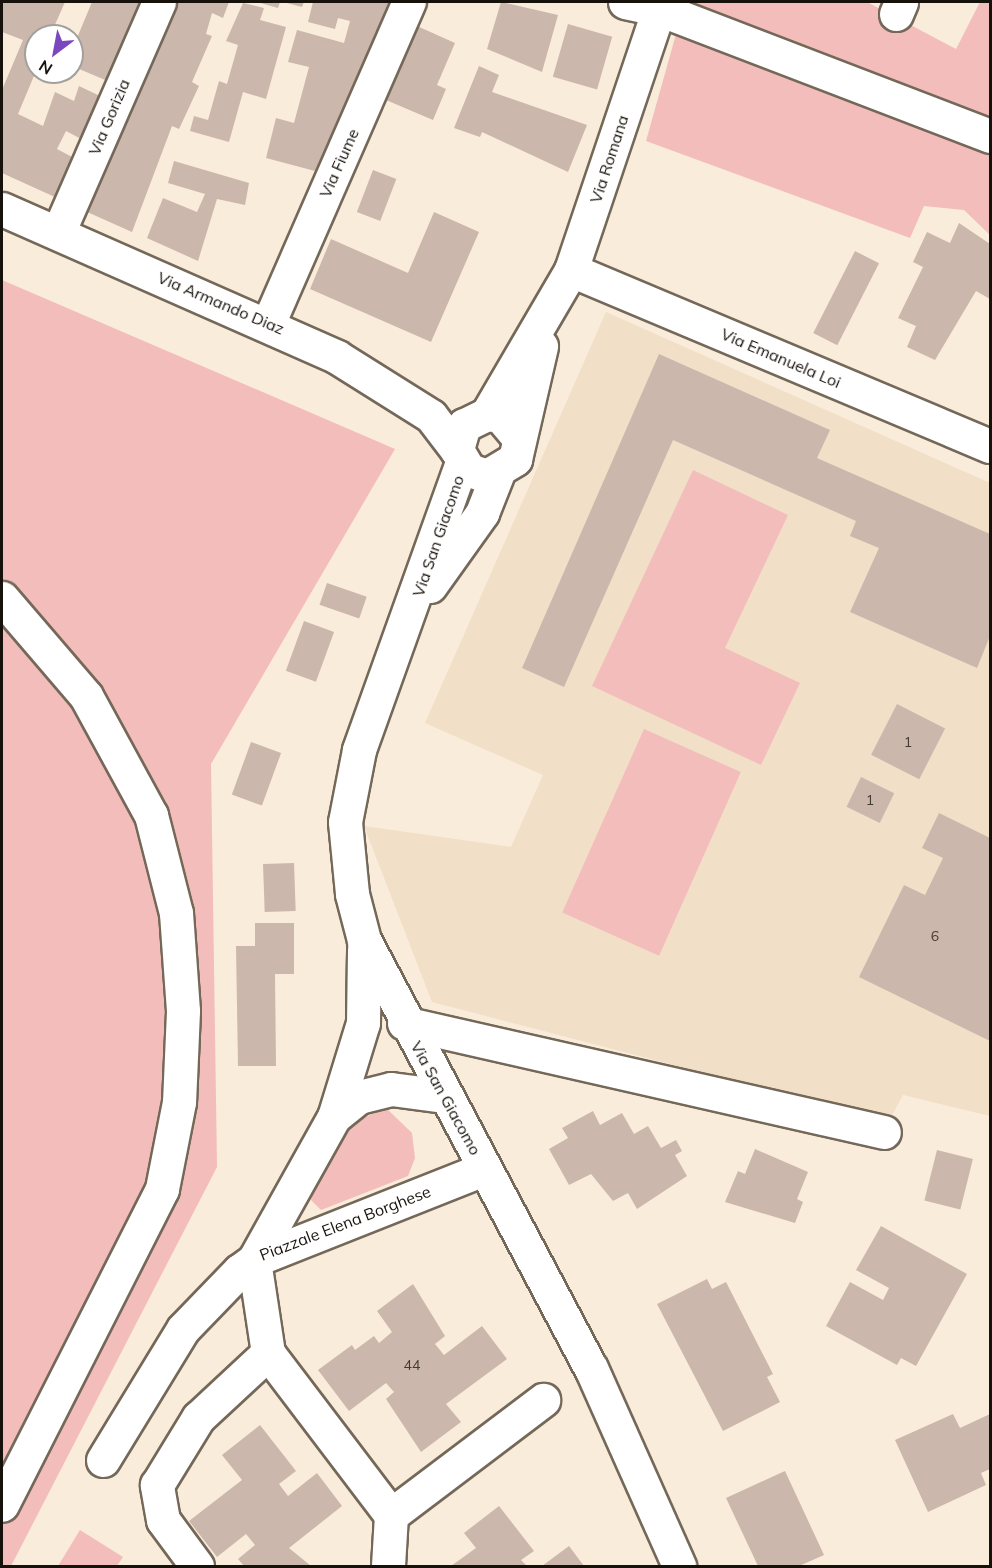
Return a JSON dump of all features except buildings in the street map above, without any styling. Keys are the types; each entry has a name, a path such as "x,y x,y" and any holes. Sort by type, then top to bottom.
{"street":[{"name":"Via Gorizia","path":"58,233 159,2"},
{"name":"Via Fiume","path":"268,324 410,2"},
{"path":"625,2 660,5 990,136"},
{"name":"Via Romana","path":"481,416 549,314 571,270 660,5"},
{"name":"Via Armando Diaz","path":"2,209 268,324 347,363 431,416 460,456"},
{"name":"Via Emanuela Loi","path":"571,270 990,446"},
{"name":"Via Romana","path":"518,436 549,314"},
{"path":"431,416 481,416 500,416 518,436 515,459 497,475 478,474 460,456 464,425 481,416"},
{"name":"Via San Giacomo","path":"460,456 413,609 374,699 351,784 345,850 363,940 404,1023 591,1368 671,1563"},
{"name":"Via San Giacomo","path":"413,609 482,513 497,475"},
{"path":"2,598 86,696 151,815 176,913 183,1021 179,1102 162,1189 2,1504"},
{"name":"Piazzale Elena Borghese","path":"254,1260 334,1117 363,1023 363,940"},
{"path":"404,1023 884,1132"},
{"name":"Piazzale Elena Borghese","path":"334,1117 360,1097 391,1089 444,1096"},
{"name":"Piazzale Elena Borghese","path":"254,1260 484,1169"},
{"path":"254,1260 268,1353 391,1515 388,1566"},
{"path":"103,1460 183,1329 254,1260"},
{"path":"197,1566 159,1512 160,1474 198,1418 268,1353"},
{"path":"391,1515 543,1400"}],"shaded area":[{"path":"685,2 867,2 956,49 980,2 990,2 990,235 964,210 924,206 910,238 646,141"},
{"path":"2,280 395,449 211,764 217,1167 11,1566 2,1566"},
{"path":"606,312 990,483 990,1116 903,1095 889,1121 432,1002 364,826 511,847 543,775 425,723"},
{"path":"693,470 788,515 725,648 800,683 761,765 592,686"},
{"path":"644,729 741,772 659,956 562,913"},
{"path":"386,1108 412,1133 415,1158 408,1176 321,1210 311,1200 314,1186 345,1126"},
{"path":"80,1530 123,1557 117,1566 58,1566"}]}
